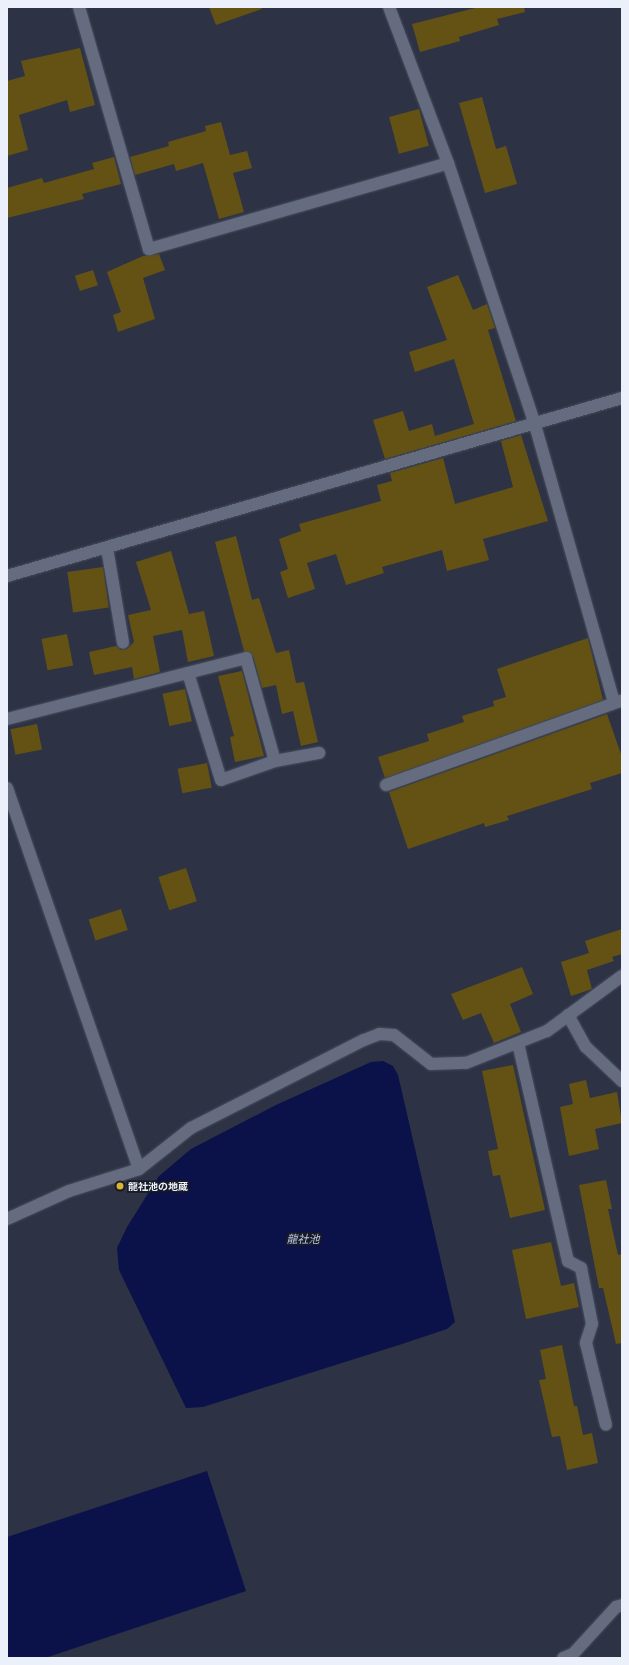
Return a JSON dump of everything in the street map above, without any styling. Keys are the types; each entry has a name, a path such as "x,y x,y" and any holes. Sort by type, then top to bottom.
{"street":[{"path":"79,7 149,249 448,162"},
{"path":"386,785 618,702 534,425 448,162 389,7"},
{"path":"7,576 534,425 622,398"},
{"path":"107,548 123,643"},
{"path":"7,719 246,658 275,761"},
{"path":"188,673 221,780 275,761 319,753"},
{"path":"7,789 139,1169"},
{"path":"7,1219 69,1191 139,1169 191,1128 380,1034 394,1035 431,1064 466,1063 546,1031 622,976"},
{"path":"568,1015 586,1048 622,1081"},
{"path":"518,1043 568,1261 581,1268 592,1324 586,1343 606,1425"},
{"path":"563,1658 573,1654 616,1607 622,1605"}],"water":[{"name":"龍社池","path":"383,1061 393,1066 398,1075 455,1322 447,1329 402,1344 203,1407 186,1408 119,1270 117,1248 127,1227 159,1176 191,1149 276,1105 371,1062"},
{"path":"207,1471 246,1591 45,1658 7,1658 7,1537"}],"building":[{"path":"209,7 261,7 262,9 216,25"},
{"path":"479,7 524,7 525,12 497,19 499,25 459,37 460,41 420,52 412,24"},
{"path":"80,48 95,105 70,112 67,100 19,115 28,150 7,156 7,81 25,76 21,61"},
{"path":"482,97 496,149 506,146 517,184 485,193 459,103"},
{"path":"419,109 429,146 399,154 389,117"},
{"path":"221,122 230,155 247,151 252,168 233,173 244,212 219,219 203,163 176,171 174,164 135,175 130,157 169,146 168,142 206,131 205,126"},
{"path":"114,157 121,184 82,194 84,199 7,218 7,188 42,178 44,183 94,169 92,163"},
{"path":"159,254 165,270 143,278 155,319 118,332 113,315 121,312 107,272 143,256"},
{"path":"93,270 98,285 80,291 75,276"},
{"path":"458,275 473,310 487,304 495,328 488,330 516,421 385,459 373,420 403,411 409,431 432,424 435,436 474,424 454,359 415,372 409,352 447,340 427,287"},
{"path":"521,435 548,521 483,539 489,560 447,571 442,550 382,567 384,573 346,585 336,554 307,563 315,589 288,598 280,572 288,569 279,539 301,531 299,524 381,501 377,485 392,481 390,473 443,458 455,504 513,487 501,441"},
{"path":"236,536 252,600 259,598 276,653 289,650 296,683 304,682 318,742 301,746 293,711 282,714 276,685 262,688 253,656 244,651 215,542"},
{"path":"171,551 189,614 204,611 214,656 188,662 182,630 153,636 160,672 134,679 132,667 94,675 89,652 116,646 121,650 127,649 134,642 128,615 151,610 136,562"},
{"path":"103,567 109,608 73,613 67,572"},
{"path":"67,634 73,665 48,670 41,639"},
{"path":"588,638 603,700 385,778 378,757 429,741 427,734 464,722 462,716 494,706 493,701 506,697 497,669"},
{"path":"242,671 264,756 235,762 230,737 234,736 218,676"},
{"path":"185,689 192,721 169,726 163,694"},
{"path":"607,714 622,757 622,773 590,783 592,789 507,816 509,820 485,827 484,823 408,849 389,792"},
{"path":"37,724 42,750 15,755 10,729"},
{"path":"207,763 212,788 182,793 178,769"},
{"path":"186,868 197,901 169,910 158,877"},
{"path":"121,909 128,930 95,940 89,920"},
{"path":"622,929 622,954 612,957 614,961 587,970 592,989 571,996 561,962 589,953 585,941"},
{"path":"522,967 533,994 510,1004 521,1032 494,1043 481,1013 463,1020 451,994"},
{"path":"513,1065 545,1210 510,1218 500,1175 493,1176 488,1151 498,1149 482,1071"},
{"path":"586,1080 590,1098 617,1092 622,1123 595,1129 599,1149 569,1156 560,1107 573,1104 569,1084"},
{"path":"606,1180 612,1209 608,1209 618,1255 622,1254 622,1343 616,1344 603,1288 599,1288 579,1185"},
{"path":"551,1242 561,1286 574,1283 579,1307 526,1319 512,1250"},
{"path":"562,1345 574,1406 577,1406 583,1435 592,1433 598,1463 567,1470 560,1436 552,1437 539,1380 546,1379 540,1350"}],"place":[{"name":"龍社池の地蔵","path":"120,1186"}]}
